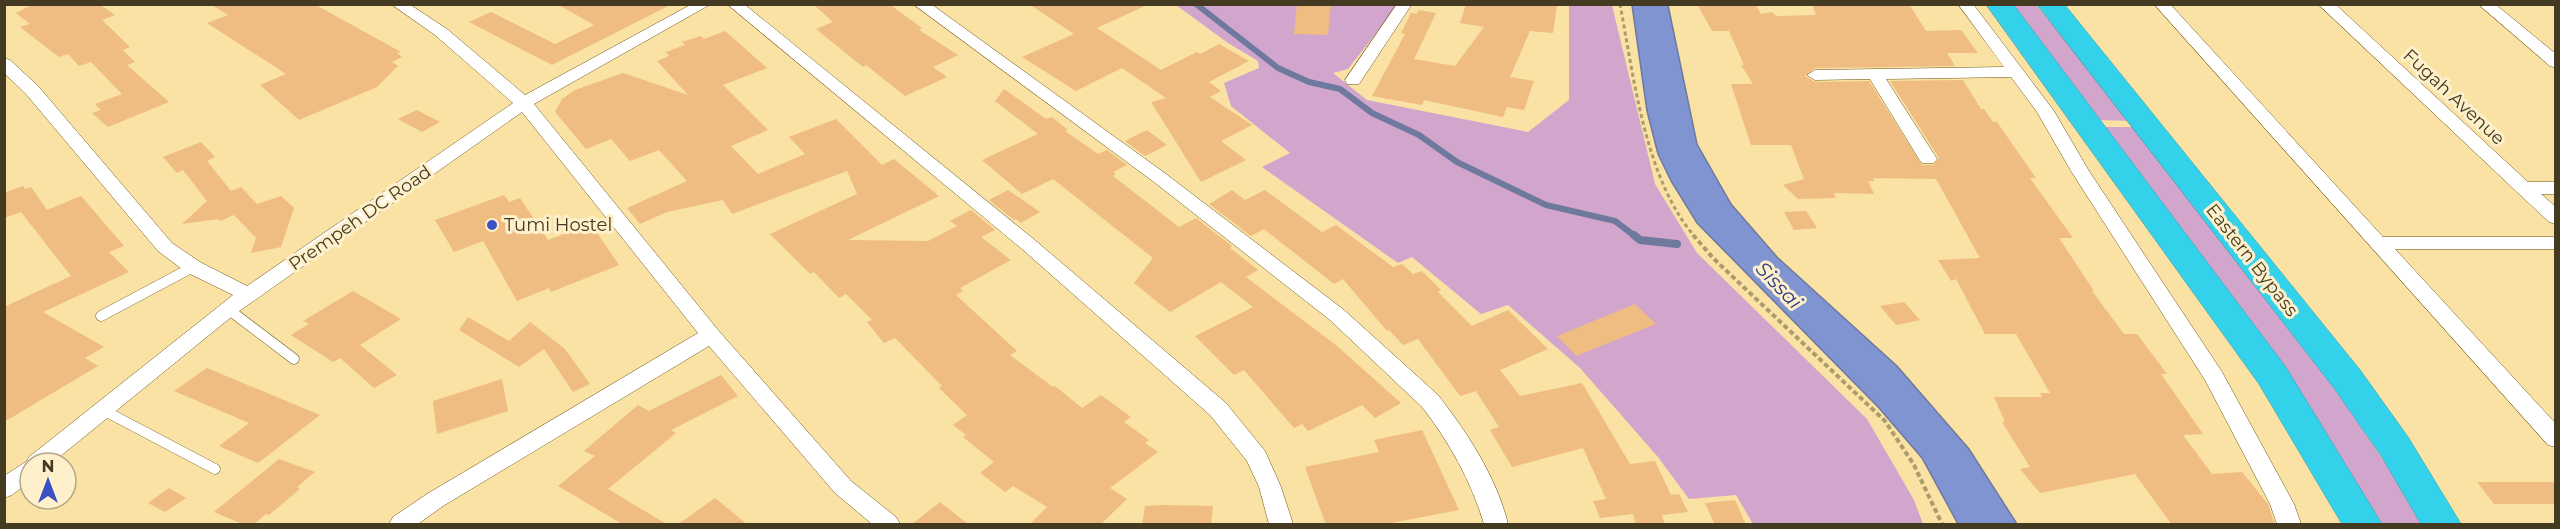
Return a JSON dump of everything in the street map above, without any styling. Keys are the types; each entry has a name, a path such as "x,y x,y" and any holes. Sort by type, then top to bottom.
{"highway":[{"path":"1999,4 2272,375 2362,525"},
{"name":"Eastern Bypass","path":"2050,4 2347,379 2395,447 2441,525"}],"street":[{"path":"398,4 441,33 524,103 711,335 843,487 888,525"},
{"name":"Prempeh DC Road","path":"52,451 228,309 524,103 704,4"},
{"path":"734,4 1029,245 1218,409 1257,457 1270,487 1281,525"},
{"path":"921,4 1160,178 1337,315 1430,401 1443,417 1468,458 1496,525"},
{"path":"1353,80 1405,4"},
{"path":"1965,4 2045,111 2080,171 2214,377 2282,504 2289,525"},
{"path":"2161,4 2556,439"},
{"name":"Fugah Avenue","path":"2325,4 2556,218"},
{"path":"2485,4 2556,63"},
{"path":"4,63 32,90 165,247 193,267 249,295"},
{"path":"1815,75 2017,72"},
{"path":"1875,74 1928,159"},
{"path":"2523,188 2556,188"},
{"path":"2379,243 2556,243"},
{"path":"401,525 435,500 711,335"},
{"path":"4,489 18,478"}],"lane":[{"path":"101,316 193,267"},
{"path":"228,309 294,358"},
{"path":"102,410 215,469"}],"path":[{"path":"1620,4 1636,88 1658,176 1680,220 1714,258 1885,421 1914,465 1942,525"}],"shaded area":[{"path":"1176,5 1398,5 1348,69 1333,73 1367,100 1528,132 1569,100 1569,5 1612,5 1655,184 1697,253 1867,419 1914,500 1923,524 1753,524 1736,495 1689,499 1658,457 1580,368 1508,305 1481,314 1412,257 1398,263 1262,167 1290,153 1231,106 1224,83 1259,68 1258,61 1228,43"},
{"path":"2009,5 2036,5 2133,121 2094,120"},
{"path":"2100,127 2138,127 2323,371 2406,494 2421,524 2369,524 2361,505"}],"water":[{"name":"Sissai","path":"1632,5 1668,5 1697,144 1731,204 1777,257 1897,366 1969,449 2017,524 1958,524 1922,458 1879,408 1697,223 1671,181 1658,154 1647,111"}],"building":[{"path":"33,4 99,4 115,15 102,20 130,47 123,50 135,62 127,65 169,102 108,127 92,113 101,110 95,104 122,94 91,62 79,66 68,54 59,57 20,27 30,24 16,13"},
{"path":"210,4 314,4 401,52 397,53 402,57 392,62 398,66 377,87 299,120 260,85 286,74 207,23 228,15"},
{"path":"557,4 672,4 552,65 469,22 491,12 555,44 594,25"},
{"path":"813,4 889,4 922,28 919,30 958,55 933,67 947,77 905,96 866,65 863,67 816,29 833,22"},
{"path":"1029,4 1149,4 1097,28 1161,70 1219,44 1249,61 1209,82 1221,91 1210,97 1252,125 1221,141 1246,160 1201,182 1151,102 1166,98 1122,68 1076,91 1022,57 1074,34"},
{"path":"1297,4 1331,4 1328,35 1294,34"},
{"path":"1466,4 1557,6 1553,33 1530,31 1510,77 1534,81 1524,110 1507,107 1503,117 1424,100 1422,105 1372,96 1405,34 1401,33 1411,13 1417,14 1419,10 1436,13 1414,59 1455,66 1484,27 1460,23"},
{"path":"1697,4 1755,4 1761,14 1772,12 1776,16 1816,15 1812,4 1909,4 1926,31 1961,30 1978,53 1947,53 1955,66 1815,68 1805,76 1815,82 1869,81 1922,165 1934,165 1939,158 1890,81 1963,80 1981,109 1984,109 1993,122 1997,122 2036,178 2030,178 2073,238 2059,238 2094,291 2092,291 2124,334 2137,334 2167,374 2161,374 2203,434 2183,435 2212,474 2242,472 2268,504 2275,525 2172,525 2135,474 2040,493 2020,469 2030,467 2002,422 2005,422 1994,397 2042,397 2040,393 2050,393 2016,334 1985,334 1956,279 1951,281 1938,260 1980,258 1936,179 1873,178 1874,181 1868,181 1874,194 1834,193 1836,198 1798,199 1783,185 1804,179 1791,145 1751,145 1731,84 1753,84 1741,65 1744,65 1729,31 1712,31"},
{"path":"725,31 767,68 723,85 768,130 731,146 758,174 805,154 789,137 836,119 882,165 894,159 939,196 848,240 928,241 957,226 950,221 971,210 995,230 981,237 1011,260 960,288 963,291 956,295 1017,351 1010,355 1082,408 1101,395 1131,417 1124,422 1149,440 1145,443 1158,452 1110,488 1127,499 1100,525 1029,525 1047,507 1013,486 1005,492 980,473 994,462 963,437 966,435 953,425 967,415 939,388 942,386 895,338 884,343 867,322 872,320 846,294 839,298 814,272 810,274 770,234 857,194 847,171 732,214 723,200 667,212 640,224 627,208 687,181 659,150 630,161 611,139 586,149 555,112 562,99 575,90 623,73 688,95 657,61 669,56 666,52 685,45 682,42 701,36 704,39"},
{"path":"1004,89 1046,119 1052,117 1068,130 1065,131 1098,154 1107,150 1127,165 1113,172 1116,174 1113,176 1179,227 1196,218 1232,246 1230,248 1258,270 1246,277 1337,346 1401,403 1375,418 1362,405 1308,431 1302,424 1294,428 1244,370 1234,375 1195,336 1253,307 1221,282 1170,312 1134,283 1153,258 1053,179 1022,194 982,160 1038,134 995,101"},
{"path":"417,110 440,122 422,132 398,119"},
{"path":"1147,130 1167,145 1145,156 1125,141"},
{"path":"201,142 215,157 207,161 231,191 241,187 257,204 281,196 294,208 281,247 251,253 256,238 234,215 220,221 218,219 182,224 207,201 183,170 177,173 163,157"},
{"path":"23,186 25,189 31,187 47,210 81,196 124,246 109,252 129,272 43,312 104,347 85,358 98,366 4,422 4,307 71,276 21,212 4,218 4,193"},
{"path":"1008,190 1040,212 1021,223 989,200"},
{"path":"1232,190 1245,200 1265,190 1322,232 1336,225 1393,267 1402,264 1413,274 1422,271 1441,290 1438,292 1472,326 1508,310 1548,349 1500,370 1520,396 1582,383 1630,464 1655,461 1671,495 1679,494 1688,512 1662,515 1665,525 1636,525 1633,514 1600,518 1593,501 1606,499 1583,448 1512,467 1490,430 1499,427 1476,391 1460,396 1418,339 1403,345 1389,330 1387,331 1343,279 1334,284 1264,229 1251,236 1209,204"},
{"path":"504,195 509,202 520,198 548,240 591,224 619,265 551,292 549,288 517,301 483,241 454,252 435,220"},
{"path":"1806,211 1817,228 1794,230 1784,212"},
{"path":"353,291 401,319 360,345 397,375 374,388 340,358 333,362 291,335 309,324 303,321"},
{"path":"1904,302 1920,320 1896,325 1880,306"},
{"path":"1635,304 1656,324 1576,356 1557,336"},
{"path":"468,317 509,341 530,322 565,349 590,384 573,392 544,349 519,367 459,330"},
{"path":"207,368 320,415 258,463 219,446 249,423 174,391"},
{"path":"721,375 738,396 671,430 676,433 608,489 668,525 624,525 558,486 595,456 584,451 638,405 649,411"},
{"path":"502,379 508,411 437,434 433,401"},
{"path":"1422,430 1459,510 1381,525 1326,525 1305,467 1379,452 1374,440"},
{"path":"279,459 315,472 297,487 300,489 253,525 245,525 214,512"},
{"path":"2477,482 2556,482 2556,504 2494,504"},
{"path":"169,488 186,498 165,512 148,503"},
{"path":"715,498 748,525 677,525"},
{"path":"1735,500 1746,525 1715,525 1705,503"},
{"path":"940,502 969,525 911,525"},
{"path":"1145,506 1213,506 1211,525 1142,525"}],"waterway":[{"path":"1196,4 1278,68 1309,82 1340,89 1372,113 1419,135 1457,162 1546,205 1615,221 1636,237"},
{"path":"1634,235 1640,240 1677,244"}],"place":[{"name":"Tumi Hostel","path":"492,225"}]}
